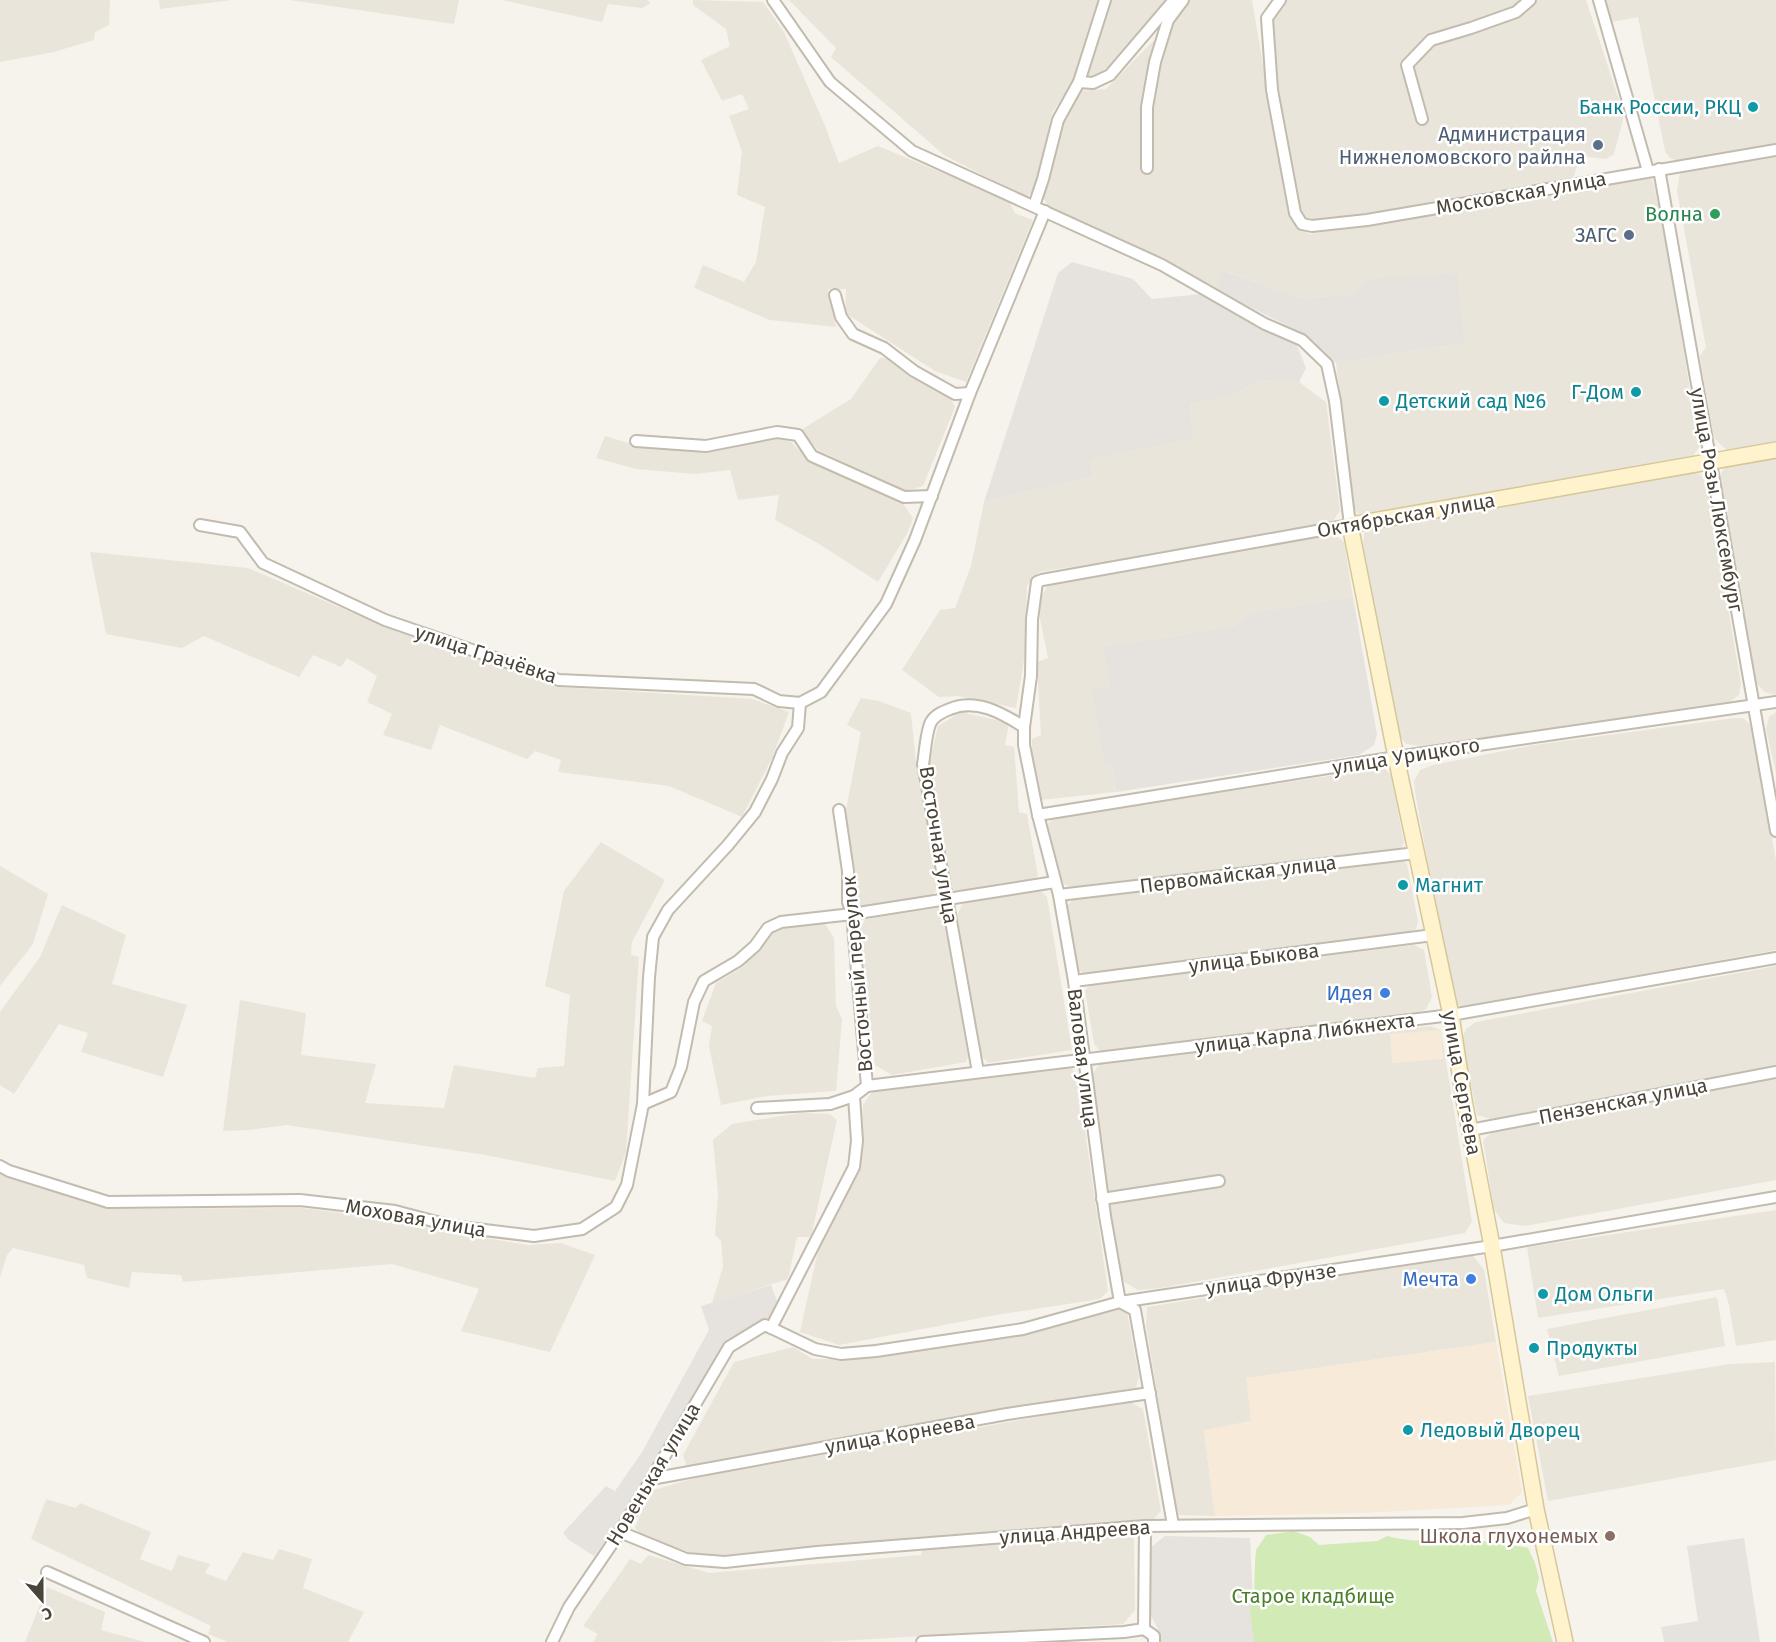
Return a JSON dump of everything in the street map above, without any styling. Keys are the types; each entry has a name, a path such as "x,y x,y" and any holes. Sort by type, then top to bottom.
{"main road":[{"name":"Октябрьская улица","path":"1350,525 1776,450"},
{"name":"улица Сергеева","path":"1350,525 1451,1015 1536,1509 1564,1642"}],"street":[{"path":"772,0 830,82 912,151 1162,265 1265,324 1302,340 1327,364 1335,401 1350,525"},
{"path":"1034,206 1058,120 1079,82 1105,0"},
{"path":"1079,82 1093,83 1110,75 1174,0"},
{"path":"1147,168 1147,107 1155,62 1168,20 1183,0"},
{"name":"Московская улица","path":"1280,0 1267,18 1272,90 1295,213 1302,224 1366,220 1776,150"},
{"path":"1422,119 1407,65 1431,40 1516,12 1530,0"},
{"name":"улица Розы Люксембург","path":"1599,0 1654,170 1776,831"},
{"path":"800,703 820,692 886,604 915,540 970,393 1045,211"},
{"path":"835,295 841,317 853,334 884,348 914,371 955,394 970,393"},
{"path":"636,441 706,446 777,432 798,435 812,456 904,497 932,496"},
{"name":"улица Грачёвка","path":"200,525 240,532 263,563 385,620 559,680 754,689 779,700 800,703"},
{"name":"Октябрьская улица","path":"1037,582 1350,525"},
{"name":"Валовая улица","path":"1037,582 1032,619 1031,676 1024,727 1024,745 1038,815 1059,896 1074,981 1102,1199 1120,1302 1135,1310 1173,1525"},
{"name":"улица Урицкого","path":"1038,815 1396,757 1776,702"},
{"name":"Моховая улица","path":"0,1166 9,1171 108,1202 300,1200 395,1210 452,1226 534,1236 582,1229 616,1207 627,1185 643,1104 653,937 668,910 755,812 782,753 798,728 800,703"},
{"name":"Восточная улица","path":"978,1072 923,764 930,724 939,713 957,706 972,704 1006,716 1024,727"},
{"name":"Восточный переулок","path":"771,1328 854,1167 857,1141 854,1096 867,1086 852,914 848,902 848,871 839,810"},
{"name":"Первомайская улица","path":"1059,896 1416,853"},
{"path":"643,1104 670,1092 681,1067 694,1002 705,981 738,961 768,928 781,922 852,914 1055,882"},
{"name":"улица Быкова","path":"1074,981 1433,935"},
{"name":"улица Карла Либкнехта","path":"867,1086 1451,1015 1776,958"},
{"name":"Пензенская улица","path":"1470,1130 1776,1072"},
{"path":"757,1108 830,1104 854,1096"},
{"path":"1102,1199 1219,1181"},
{"name":"улица Фрунзе","path":"771,1328 814,1349 841,1354 1023,1329 1120,1302 1492,1246 1776,1197"},
{"name":"Новенькая улица","path":"552,1642 569,1606 620,1532 729,1347 765,1325 771,1328"},
{"name":"улица Корнеева","path":"651,1479 1007,1414 1150,1393"},
{"name":"улица Андреева","path":"620,1532 686,1559 725,1562 828,1551 1145,1526 1463,1523 1507,1518 1536,1509"},
{"path":"1144,1629 1145,1526"},
{"path":"47,1572 204,1642"},
{"path":"922,1642 1124,1632 1144,1629 1154,1636 1154,1642"}],"shaded area":[{"path":"0,0 110,0 109,25 95,32 94,40 54,52 0,62"},
{"path":"159,0 232,0 160,9"},
{"path":"290,0 459,0 454,24"},
{"path":"502,0 647,0 651,3 642,8 608,4 602,22"},
{"path":"693,0 763,2 784,32 839,163 878,146 1008,200 1015,213 1033,220 966,382 935,371 845,313 846,289 828,289 836,327 770,320 694,288 703,265 744,282 756,262 765,207 737,195 742,151 729,116 749,109 742,94 722,101 701,60 730,46 726,29 693,5"},
{"path":"789,0 1099,0 1076,77 1052,113 1034,192 1025,197 944,155 831,57 836,48"},
{"path":"1110,0 1167,0 1117,60 1092,79 1085,76 1097,33"},
{"path":"1187,0 1252,0 1288,212 1298,229 1310,234 1362,227 1645,176 1652,178 1665,234 1699,447 1691,459 1364,515 1357,513 1354,507 1336,363 1464,343 1371,279 1350,294 1304,299 1225,271 1214,289 1166,262 1048,206 1043,197 1062,123 1080,91 1106,89 1160,34"},
{"path":"1285,0 1586,0 1622,109 1623,120 1614,154 1606,159 1580,156 1574,176 1564,183 1309,223 1298,213 1273,64 1270,20"},
{"path":"1605,0 1776,0 1776,143 1678,161 1670,158 1665,151 1638,17 1612,22"},
{"path":"1776,157 1776,445 1730,453 1713,437 1700,356 1706,347 1677,191 1680,172"},
{"path":"1072,262 1133,279 1152,299 1201,294 1267,332 1296,343 1306,368 1299,382 1261,380 1232,395 1190,405 1194,439 1091,459 1091,477 984,502 1058,273"},
{"path":"1224,271 1304,299 1350,294 1371,279 1457,273 1464,343 1336,363 1306,335 1214,289"},
{"path":"880,358 889,358 910,376 950,397 955,407 923,486 906,491 818,450 801,430 851,399"},
{"path":"1261,380 1299,382 1326,402 1340,510 1332,523 1039,572 1027,586 1026,648 1016,708 958,696 939,697 902,670 940,610 955,608 971,566 984,502 1091,477 1090,459 1194,439 1190,405 1232,395"},
{"path":"605,436 635,445 706,451 774,438 791,442 811,462 904,505 913,518 908,532 878,582 816,542 775,520 779,495 738,500 730,470 695,474 636,469 596,458"},
{"path":"1776,457 1776,695 1764,692 1756,682 1719,476 1727,465"},
{"path":"1688,471 1700,474 1707,485 1741,684 1739,695 1727,704 1421,746 1406,744 1399,735 1363,545 1364,533 1375,526"},
{"path":"1335,535 1344,542 1353,597 1252,612 1235,625 1104,646 1110,686 1093,688 1104,765 1113,764 1116,792 1041,800 1032,785 1032,739 1041,735 1037,662 1048,658 1037,604 1047,587 1068,578"},
{"path":"90,552 248,568 360,616 558,687 752,699 789,712 772,758 742,817 669,786 558,772 561,760 535,751 527,759 440,725 431,750 383,735 392,714 367,702 377,676 347,658 341,667 313,655 299,677 204,636 182,648 106,634"},
{"path":"1353,597 1377,734 1374,745 1359,755 1116,792 1113,764 1104,765 1092,688 1110,686 1103,646 1235,625 1252,612"},
{"path":"861,698 879,701 911,713 916,763 939,888 932,895 862,907 854,895 855,871 845,815 861,732 847,725"},
{"path":"961,712 1009,723 1005,745 1014,747 1019,812 1027,814 1038,876 1030,881 961,892 950,889 929,764 938,726"},
{"path":"1776,712 1776,773 1766,729 1769,717"},
{"path":"1743,718 1751,725 1776,860 1776,950 1460,1007 1452,996 1415,792 1414,781 1420,770 1433,765 1534,745"},
{"path":"1384,768 1391,775 1404,843 1400,850 1075,890 1064,884 1053,860 1047,824 1058,816"},
{"path":"601,842 665,880 632,942 631,955 639,957 626,1152 615,1181 485,1155 287,1125 223,1131 240,1000 306,1013 301,1055 376,1064 365,1103 444,1108 454,1065 535,1078 538,1068 564,1066 570,995 545,986 564,891"},
{"path":"1402,861 1407,864 1418,921 1416,929 1407,933 1083,973 1078,970 1067,906 1074,899"},
{"path":"0,866 48,894 33,944 0,986"},
{"path":"1041,891 1047,897 1072,1050 988,1063 981,1055 957,915 963,903"},
{"path":"62,905 126,935 112,984 187,1005 163,1077 81,1052 88,1033 59,1024 14,1094 0,1085 0,1012 40,957"},
{"path":"938,908 943,913 968,1057 966,1062 892,1075 875,1065 860,927 866,919"},
{"path":"824,922 834,938 836,1006 842,1019 836,1091 767,1096 721,1105 709,1046 712,1026 702,1021 716,983 743,967 767,937 782,927"},
{"path":"1414,945 1424,950 1432,997 1426,1009 1415,1014 1101,1052 1094,1044 1085,990 1091,984"},
{"path":"1776,966 1776,1065 1491,1119 1477,1115 1462,1039 1466,1029 1476,1022"},
{"path":"1430,1026 1441,1030 1472,1222 1465,1233 1161,1288 1138,1290 1123,1281 1102,1199 1090,1077 1101,1062"},
{"path":"1441,1030 1443,1059 1392,1063 1390,1034"},
{"path":"1071,1067 1077,1075 1108,1291 1100,1299 996,1315 839,1345 800,1332 819,1246 860,1171 863,1105 872,1092"},
{"path":"1776,1077 1776,1180 1525,1226 1504,1223 1494,1210 1483,1140 1493,1131"},
{"path":"800,1113 830,1114 837,1120 811,1237 797,1237 788,1279 712,1303 723,1267 721,1241 715,1235 718,1193 713,1140 732,1124"},
{"path":"0,1173 10,1179 110,1209 302,1208 389,1219 448,1232 529,1245 561,1243 595,1255 550,1352 461,1331 479,1289 392,1264 183,1282 181,1275 132,1272 129,1288 87,1278 84,1265 13,1248 7,1255 0,1278"},
{"path":"1776,1210 1776,1340 1736,1346 1724,1289 1538,1318 1527,1247"},
{"path":"1472,1254 1484,1270 1496,1342 1247,1378 1251,1421 1204,1431 1215,1516 1177,1515 1146,1325 1147,1307"},
{"path":"771,1285 777,1301 764,1329 725,1355 665,1462 594,1556 569,1540 563,1533 606,1486 615,1491 642,1452 709,1330 701,1306"},
{"path":"1717,1297 1725,1346 1559,1376 1547,1329"},
{"path":"1121,1309 1127,1312 1139,1377 1136,1388 687,1467 683,1455 734,1362 793,1347 813,1359 838,1359"},
{"path":"1496,1342 1522,1492 1509,1505 1363,1513 1215,1516 1204,1430 1251,1421 1246,1378"},
{"path":"1775,1362 1776,1460 1548,1501 1528,1396 1730,1364"},
{"path":"1128,1401 1143,1409 1161,1511 1154,1519 725,1555 696,1554 643,1537 635,1528 650,1491 699,1477"},
{"path":"46,1499 76,1508 80,1503 151,1532 140,1559 172,1571 178,1555 210,1564 205,1573 226,1581 243,1552 273,1560 279,1549 312,1559 303,1588 364,1612 348,1642 228,1642 208,1634 211,1626 31,1539"},
{"path":"1128,1533 1134,1539 1135,1610 1123,1624 823,1642 593,1642 598,1634 583,1626 630,1559 641,1564 648,1555 709,1573 921,1555 922,1549"},
{"path":"1165,1536 1250,1538 1255,1642 1159,1642 1158,1629 1150,1614 1150,1548"},
{"path":"1744,1538 1760,1642 1664,1642 1661,1627 1698,1621 1687,1546"},
{"path":"47,1587 105,1612 101,1630 145,1642 25,1642"}],"green space":[{"name":"Старое кладбище","path":"1293,1531 1310,1537 1319,1545 1377,1541 1387,1536 1415,1540 1487,1542 1528,1548 1539,1578 1536,1591 1553,1642 1254,1642 1250,1609 1254,1597 1256,1550 1266,1535"}],"place":[{"name":"Банк России, РКЦ","path":"1753,107"},
{"name":"Администрация Нижнеломовского райлна","path":"1598,145"},
{"name":"Волна","path":"1715,214"},
{"name":"ЗАГС","path":"1629,235"},
{"name":"Г-Дом","path":"1636,392"},
{"name":"Детский сад №6","path":"1384,401"},
{"name":"Магнит","path":"1403,885"},
{"name":"Идея","path":"1385,993"},
{"name":"Мечта","path":"1471,1279"},
{"name":"Дом Ольги","path":"1543,1294"},
{"name":"Продукты","path":"1534,1348"},
{"name":"Ледовый Дворец","path":"1408,1430"},
{"name":"Школа глухонемых","path":"1610,1536"}]}
